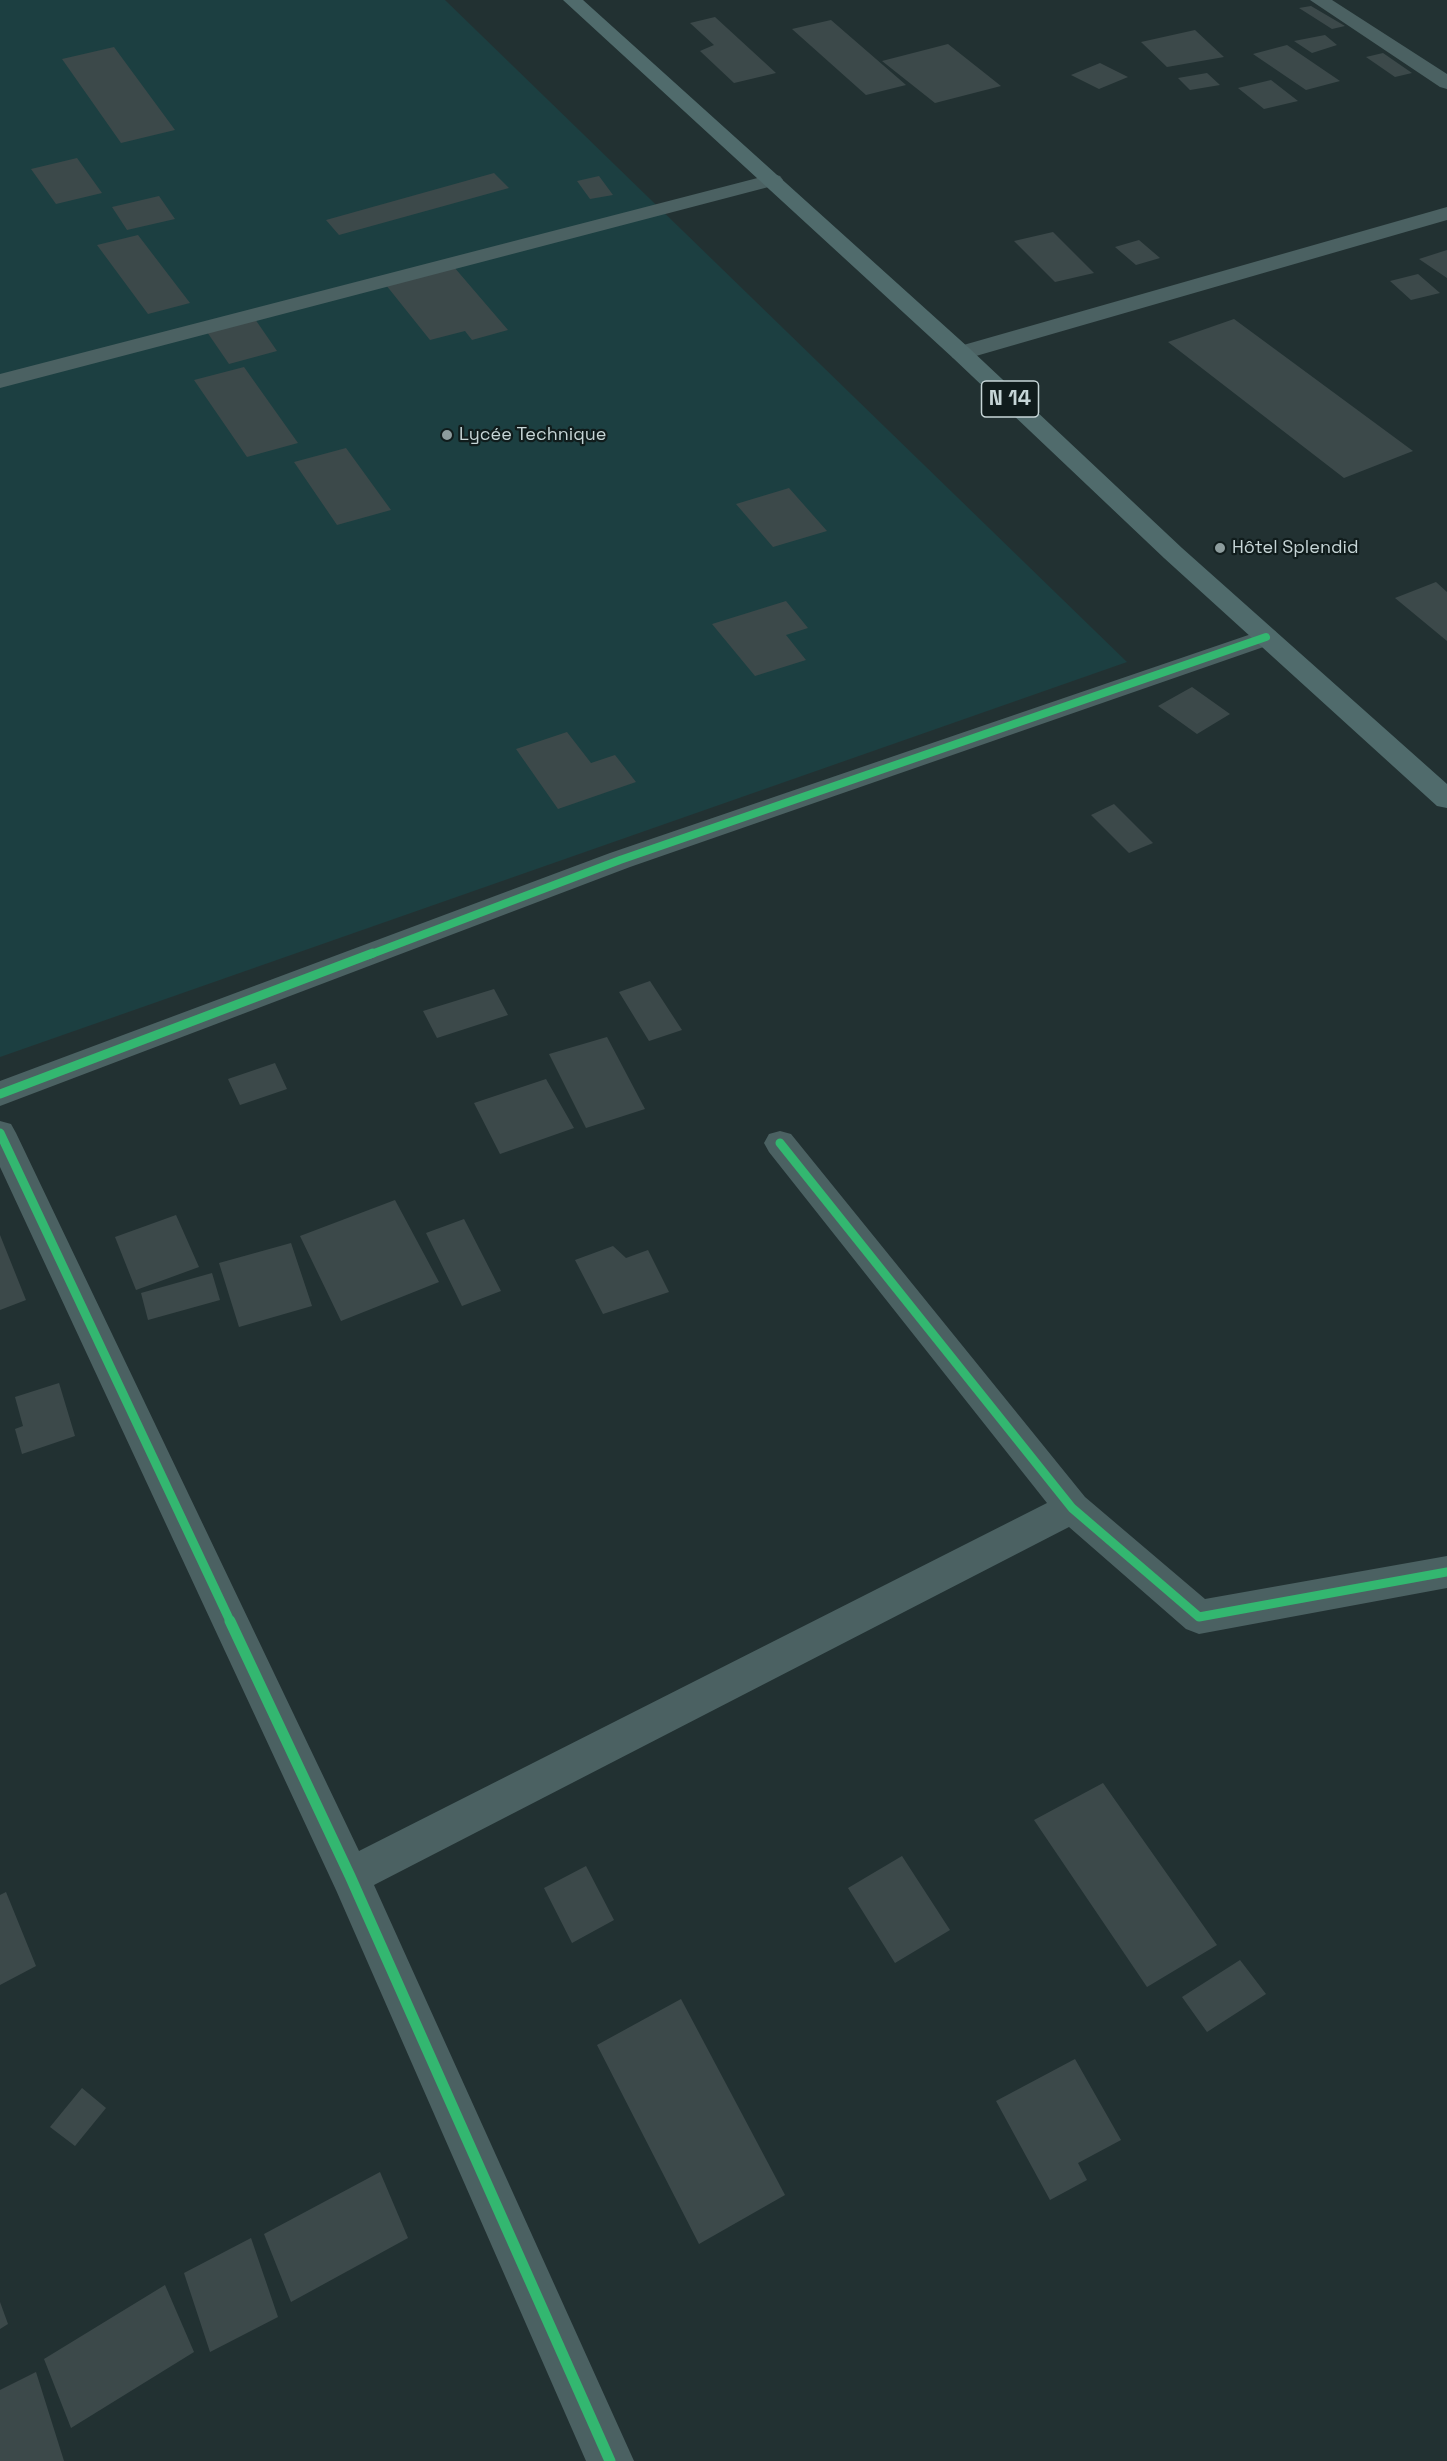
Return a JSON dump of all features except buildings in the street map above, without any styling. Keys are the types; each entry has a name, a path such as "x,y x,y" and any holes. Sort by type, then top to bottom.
{"main road":[{"name":"N 14","path":"572,0 773,180 1173,553 1447,800"}],"street":[{"path":"1319,0 1447,83"},
{"path":"0,381 773,180"},
{"path":"961,353 1447,213"},
{"path":"0,1094 620,860 1266,637"},
{"path":"0,1133 350,1876 610,2461"},
{"path":"780,1143 1072,1508 1199,1617 1447,1572"},
{"path":"350,1876 1072,1508"}],"shaded area":[{"name":"Lycée Technique","path":"0,0 445,0 1127,662 0,1057"}],"cycle path":[{"path":"0,1094 620,860 1266,637"},
{"path":"0,1133 350,1876 610,2461"},
{"path":"780,1143 1072,1508 1199,1617 1447,1572"}],"place":[{"name":"Lycée Technique","path":"447,435"},
{"name":"Hôtel Splendid","path":"1220,548"}]}
